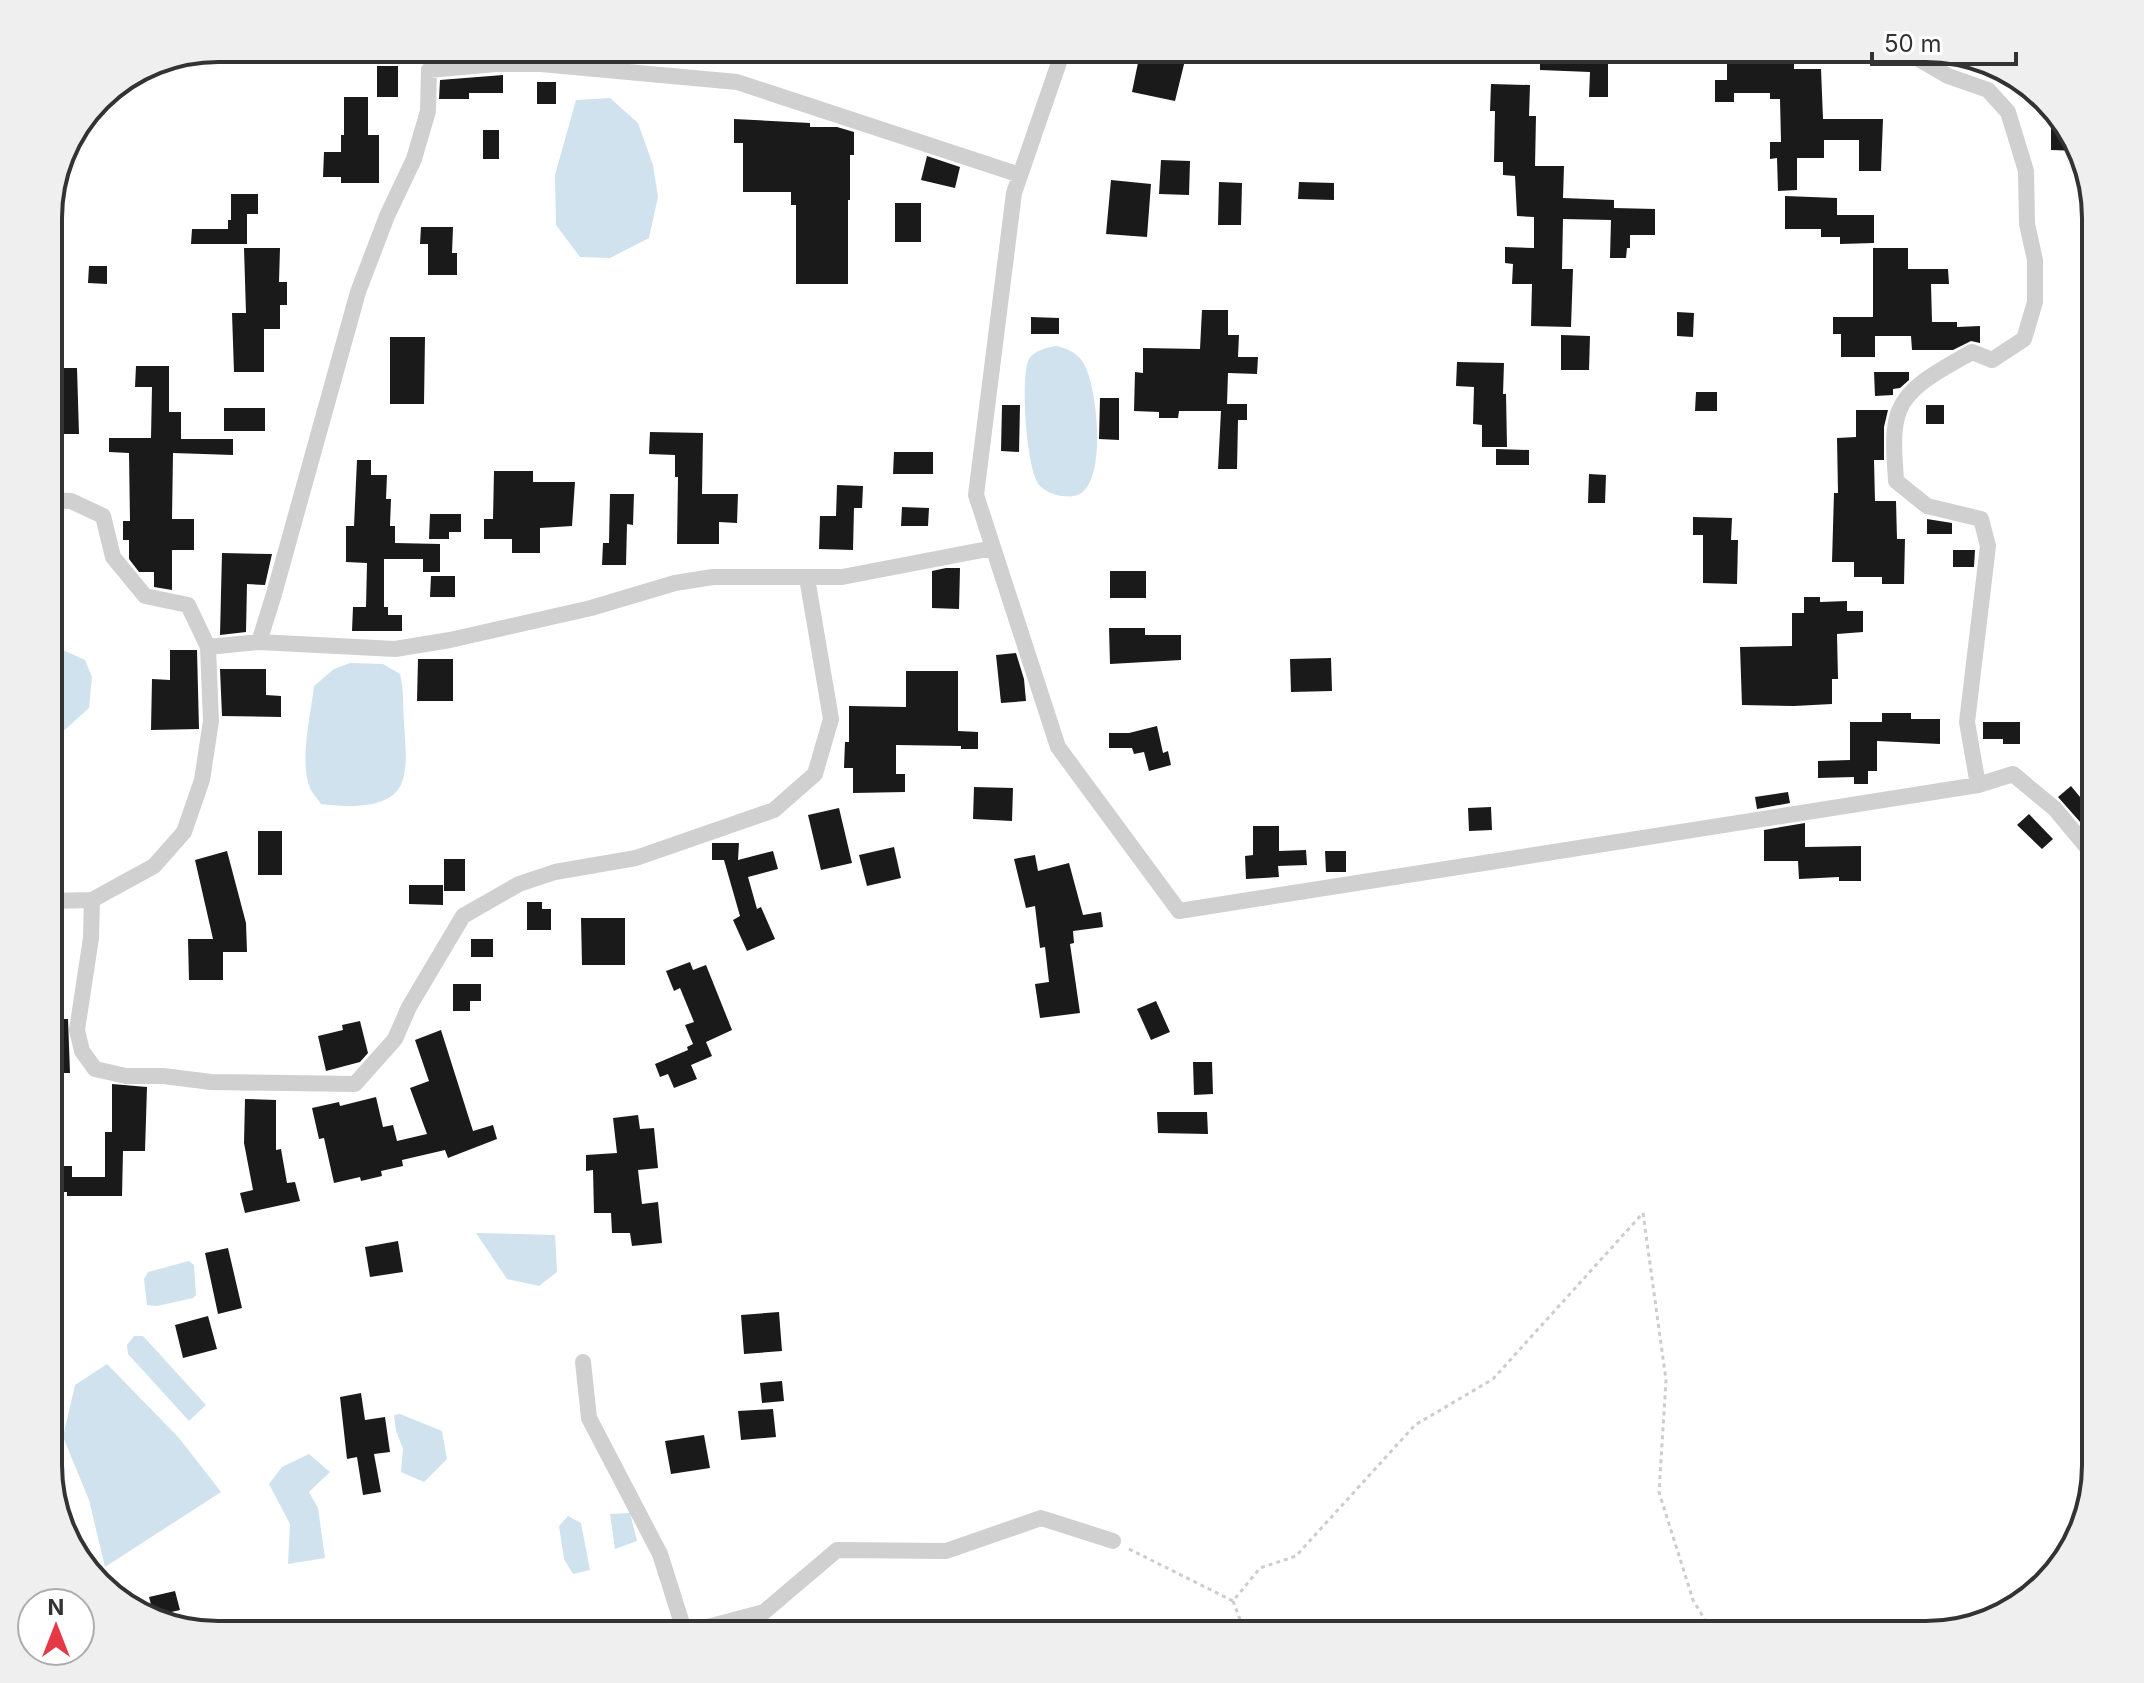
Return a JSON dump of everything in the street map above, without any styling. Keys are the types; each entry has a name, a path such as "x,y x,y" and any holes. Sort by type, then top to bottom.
{"street":[{"path":"259,642 358,292 387,216 414,159 428,111 429,70 507,62"},
{"path":"586,62 737,82 1020,175"},
{"path":"1059,62 1014,193 976,495 1058,747 1179,911 1978,785 2013,774 2055,809 2082,841"},
{"path":"1924,62 1948,76 1988,90 2008,112 2026,171 2027,224 2035,260 2035,302 2024,339 1992,360 1972,352 1919,383 1899,410 1894,451 1896,481 1927,506 1981,519 1988,546 1967,722 1978,785"},
{"path":"62,501 71,501 103,516 113,557 145,596 188,605 208,647 211,721 202,780 184,832 154,866 92,900 62,901"},
{"path":"208,647 259,642 395,649 450,640 591,608 688,581 713,577 842,577 993,548"},
{"path":"92,900 91,938 77,1030 82,1051 95,1069 126,1076 163,1076 211,1082 355,1084 395,1039 409,1007 463,916 519,884 555,872 636,858 774,810 815,774 831,719 807,578"},
{"path":"583,1362 589,1418 660,1554 681,1621"},
{"path":"730,1621 764,1612 837,1550 946,1551 1041,1518 1113,1541"}],"path":[{"path":"1233,1601 1260,1568 1296,1556 1415,1425 1493,1379 1643,1213 1666,1380 1659,1492 1693,1600 1706,1621"},
{"path":"1113,1541 1233,1601 1241,1621"}],"water":[{"path":"610,98 638,123 653,165 658,197 649,238 610,258 580,257 556,225 555,175 576,100"},
{"path":"1056,346 1077,355 1082,361 1088,373 1096,412 1096,457 1092,476 1085,490 1074,496 1061,496 1040,486 1028,444 1026,369 1031,356"},
{"path":"62,652 85,660 92,677 89,708 62,732"},
{"path":"350,663 383,664 400,674 405,772 398,789 380,802 356,806 321,804 310,788 306,765 314,686 334,669"},
{"path":"476,1233 555,1235 557,1272 539,1286 507,1279"},
{"path":"189,1261 194,1265 196,1295 157,1306 147,1305 144,1279 148,1272"},
{"path":"134,1336 143,1336 206,1405 189,1421 128,1354 127,1345"},
{"path":"107,1364 179,1438 221,1492 105,1567 89,1500 63,1437 75,1385"},
{"path":"400,1414 442,1431 447,1459 424,1482 401,1472 403,1449 394,1415"},
{"path":"309,1454 330,1472 309,1492 318,1508 325,1558 288,1564 290,1524 269,1484 282,1467"},
{"path":"630,1513 637,1541 615,1549 610,1514"},
{"path":"568,1516 581,1523 590,1570 573,1574 564,1559 559,1526"}],"building":[{"path":"1138,62 1185,62 1175,101 1132,92"},
{"path":"1540,62 1608,62 1608,97 1589,97 1590,72 1540,70"},
{"path":"1727,62 1794,62 1794,69 1821,69 1823,119 1883,119 1881,171 1859,171 1859,140 1824,140 1824,158 1797,158 1797,190 1778,191 1777,158 1770,159 1770,142 1781,142 1780,99 1770,99 1770,93 1734,93 1734,102 1715,102 1715,80 1727,80"},
{"path":"377,66 398,66 398,97 377,97"},
{"path":"503,75 503,93 469,93 469,99 439,99 440,80"},
{"path":"537,82 556,82 556,104 537,104"},
{"path":"1491,84 1530,85 1529,116 1536,116 1535,166 1564,166 1563,198 1614,200 1614,208 1655,209 1655,235 1630,235 1626,258 1610,258 1611,220 1563,219 1562,269 1573,269 1571,327 1531,326 1532,284 1512,284 1513,264 1505,263 1505,247 1534,248 1534,217 1517,216 1515,176 1503,175 1503,162 1494,162 1495,111 1490,111"},
{"path":"344,97 368,97 368,135 379,135 379,183 341,183 341,177 323,177 324,152 341,152"},
{"path":"734,119 810,123 810,127 837,127 854,132 848,200 848,284 796,284 796,205 791,205 791,192 743,192 743,143 734,143"},
{"path":"2051,124 2067,151 2051,150"},
{"path":"483,130 499,130 499,159 483,159"},
{"path":"927,156 960,167 955,188 921,180"},
{"path":"1161,160 1190,161 1189,195 1159,194"},
{"path":"1111,180 1151,184 1147,237 1106,234"},
{"path":"1219,182 1242,183 1241,225 1218,225"},
{"path":"1299,182 1334,183 1334,200 1298,199"},
{"path":"231,194 258,194 258,214 247,214 247,244 191,244 192,229 228,229"},
{"path":"1785,196 1837,198 1837,215 1874,215 1874,243 1840,244 1840,237 1821,237 1821,229 1785,229"},
{"path":"895,203 921,203 921,242 895,242"},
{"path":"421,227 453,227 452,253 457,253 457,275 428,275 428,244 420,244"},
{"path":"244,248 280,248 279,282 287,282 287,305 280,305 280,329 264,329 264,372 234,372 232,313 246,313"},
{"path":"1873,248 1908,248 1908,269 1948,269 1949,284 1931,284 1932,322 1957,322 1957,327 1980,326 1980,343 1971,341 1953,350 1912,350 1911,336 1875,336 1875,357 1841,357 1841,334 1833,334 1833,317 1873,317"},
{"path":"89,266 107,266 107,284 88,283"},
{"path":"1202,310 1228,310 1228,335 1239,335 1238,357 1258,357 1257,374 1228,373 1227,404 1247,404 1247,420 1238,420 1237,469 1218,469 1221,411 1179,411 1178,418 1159,418 1159,412 1134,411 1135,372 1143,373 1143,348 1200,349"},
{"path":"1677,312 1694,313 1693,337 1677,336"},
{"path":"1031,317 1059,318 1059,334 1031,334"},
{"path":"1561,335 1590,336 1589,370 1561,370"},
{"path":"390,337 425,337 424,404 390,404"},
{"path":"1457,362 1504,363 1507,447 1482,447 1482,425 1473,424 1474,387 1456,386"},
{"path":"136,366 169,366 169,412 181,412 181,439 233,439 233,455 173,453 172,519 194,519 194,550 172,550 172,590 154,587 154,572 139,572 129,559 129,540 123,540 123,521 130,521 129,453 109,452 109,438 151,438 152,387 135,387"},
{"path":"62,368 77,368 79,434 62,434"},
{"path":"1874,372 1909,372 1909,380 1900,388 1893,389 1893,395 1875,396"},
{"path":"1696,392 1717,392 1717,411 1695,411"},
{"path":"1100,398 1119,398 1119,440 1099,439"},
{"path":"1002,405 1020,405 1019,452 1001,451"},
{"path":"1926,405 1944,405 1944,424 1926,424"},
{"path":"224,408 265,408 265,431 224,431"},
{"path":"1856,410 1888,410 1884,427 1884,460 1874,460 1875,501 1896,501 1897,539 1905,539 1904,584 1882,584 1882,577 1854,577 1854,562 1832,562 1834,493 1838,493 1837,438 1856,437"},
{"path":"650,432 703,433 702,494 738,494 737,523 719,522 719,544 677,544 678,477 675,477 675,455 649,454"},
{"path":"1496,449 1529,450 1529,465 1496,465"},
{"path":"894,452 933,452 933,474 893,474"},
{"path":"357,460 371,460 371,475 387,475 386,499 391,499 390,526 395,526 395,543 440,544 440,572 423,572 423,559 384,559 384,607 388,607 388,615 402,615 402,631 352,631 353,607 366,607 367,563 346,562 346,526 354,526"},
{"path":"494,471 533,471 533,482 575,482 572,526 540,528 540,553 512,553 512,539 484,539 484,519 493,519"},
{"path":"1589,474 1606,475 1605,503 1588,503"},
{"path":"837,485 863,486 862,508 854,508 853,550 819,549 820,516 836,516"},
{"path":"610,494 634,494 633,525 627,524 626,565 602,565 603,543 609,543"},
{"path":"902,507 929,508 928,526 901,526"},
{"path":"430,514 461,514 461,532 449,532 449,539 429,539"},
{"path":"1693,517 1732,518 1731,540 1738,540 1737,584 1703,583 1703,535 1693,535"},
{"path":"1927,519 1952,523 1952,534 1927,534"},
{"path":"1953,550 1975,550 1974,567 1953,567"},
{"path":"222,553 272,554 265,585 247,584 246,632 220,635"},
{"path":"960,568 959,609 932,608 932,571"},
{"path":"1110,571 1146,571 1146,598 1110,598"},
{"path":"431,576 455,576 455,597 430,597"},
{"path":"1804,597 1820,597 1820,602 1847,601 1847,611 1863,611 1863,632 1837,634 1838,679 1832,679 1832,704 1742,705 1740,647 1792,646 1792,613 1804,613"},
{"path":"1109,628 1145,628 1145,635 1181,635 1181,660 1110,664"},
{"path":"170,650 197,650 199,729 151,730 152,679 170,680"},
{"path":"1016,653 1024,679 1026,701 1001,703 996,655"},
{"path":"1331,658 1332,691 1291,692 1290,659"},
{"path":"418,659 453,659 453,701 417,701"},
{"path":"220,669 266,669 266,695 281,696 281,717 222,716"},
{"path":"906,671 958,671 958,731 978,732 978,749 896,745 896,774 905,774 905,792 853,793 853,768 844,768 845,742 849,742 849,706 906,707"},
{"path":"1882,713 1911,713 1911,719 1940,719 1940,744 1877,741 1877,771 1868,771 1868,784 1854,784 1854,777 1818,778 1818,761 1850,760 1850,722 1882,722"},
{"path":"1983,722 2020,722 2020,744 2003,744 2003,739 1983,739"},
{"path":"1157,726 1163,753 1168,751 1171,765 1149,771 1144,752 1134,754 1132,748 1109,748 1109,733 1129,733"},
{"path":"2071,786 2080,797 2082,795 2082,824 2058,797"},
{"path":"974,787 1013,788 1012,821 973,819"},
{"path":"1788,792 1790,803 1757,809 1755,797"},
{"path":"1491,807 1492,830 1469,831 1468,808"},
{"path":"839,808 852,863 821,870 808,815"},
{"path":"2029,814 2053,839 2042,849 2017,825"},
{"path":"1805,823 1805,847 1861,846 1861,881 1839,881 1839,877 1799,879 1798,861 1764,861 1764,830"},
{"path":"1253,826 1279,826 1279,851 1306,850 1307,865 1278,866 1279,877 1246,879 1245,856 1253,855"},
{"path":"258,831 282,831 282,875 258,875"},
{"path":"712,843 739,843 738,860 773,851 778,869 748,877 757,909 761,907 775,939 747,951 733,920 740,916 724,860 712,860"},
{"path":"894,847 901,878 867,886 859,855"},
{"path":"227,851 246,923 247,952 223,952 223,980 189,980 188,939 213,939 195,860"},
{"path":"1325,851 1346,851 1346,872 1326,872"},
{"path":"1035,855 1038,871 1069,863 1083,915 1101,912 1103,927 1073,931 1074,943 1070,944 1080,1013 1040,1018 1035,984 1049,982 1045,947 1040,948 1035,906 1026,908 1014,859"},
{"path":"444,859 465,859 465,891 444,891"},
{"path":"409,885 443,885 443,905 409,904"},
{"path":"527,902 542,902 542,909 551,909 551,930 527,930"},
{"path":"581,918 625,918 625,965 582,965"},
{"path":"471,939 493,939 493,957 471,957"},
{"path":"690,962 693,970 706,965 732,1030 706,1042 712,1056 691,1065 697,1079 674,1088 668,1074 660,1077 655,1064 688,1050 687,1047 693,1044 685,1025 694,1022 680,988 674,991 666,971"},
{"path":"453,984 481,984 481,1001 470,1001 470,1011 453,1011"},
{"path":"1156,1001 1170,1032 1151,1040 1137,1009"},
{"path":"62,1019 68,1019 70,1073 62,1073"},
{"path":"360,1021 368,1053 360,1062 326,1071 318,1036 343,1030 342,1025"},
{"path":"441,1030 473,1131 493,1125 497,1139 448,1158 445,1150 402,1160 403,1166 381,1171 382,1176 334,1183 324,1138 319,1139 312,1108 339,1102 340,1106 376,1097 383,1127 393,1125 397,1141 427,1134 410,1088 429,1081 415,1040"},
{"path":"1193,1062 1212,1062 1213,1094 1194,1095"},
{"path":"112,1084 147,1087 145,1151 123,1151 122,1196 67,1196 67,1192 62,1192 62,1166 72,1166 72,1177 105,1177 105,1132 112,1132"},
{"path":"245,1099 276,1100 276,1150 281,1149 287,1183 295,1182 300,1201 245,1213 240,1193 253,1190 244,1143"},
{"path":"1157,1112 1207,1112 1208,1134 1158,1133"},
{"path":"638,1115 640,1129 654,1128 658,1168 638,1170 642,1204 658,1202 662,1243 632,1246 630,1233 612,1233 611,1213 594,1213 593,1170 586,1171 586,1155 617,1153 613,1118"},
{"path":"398,1241 403,1272 370,1277 365,1247"},
{"path":"228,1248 242,1308 218,1314 205,1253"},
{"path":"779,1312 782,1351 744,1354 741,1315"},
{"path":"208,1316 217,1349 183,1358 175,1325"},
{"path":"782,1381 784,1401 762,1403 760,1383"},
{"path":"361,1393 365,1420 385,1417 390,1452 374,1454 381,1492 363,1495 357,1457 347,1459 340,1397"},
{"path":"773,1409 776,1437 741,1440 738,1411"},
{"path":"704,1435 710,1468 671,1474 665,1441"},
{"path":"175,1591 180,1610 168,1613 158,1609 151,1606 149,1597"}]}
